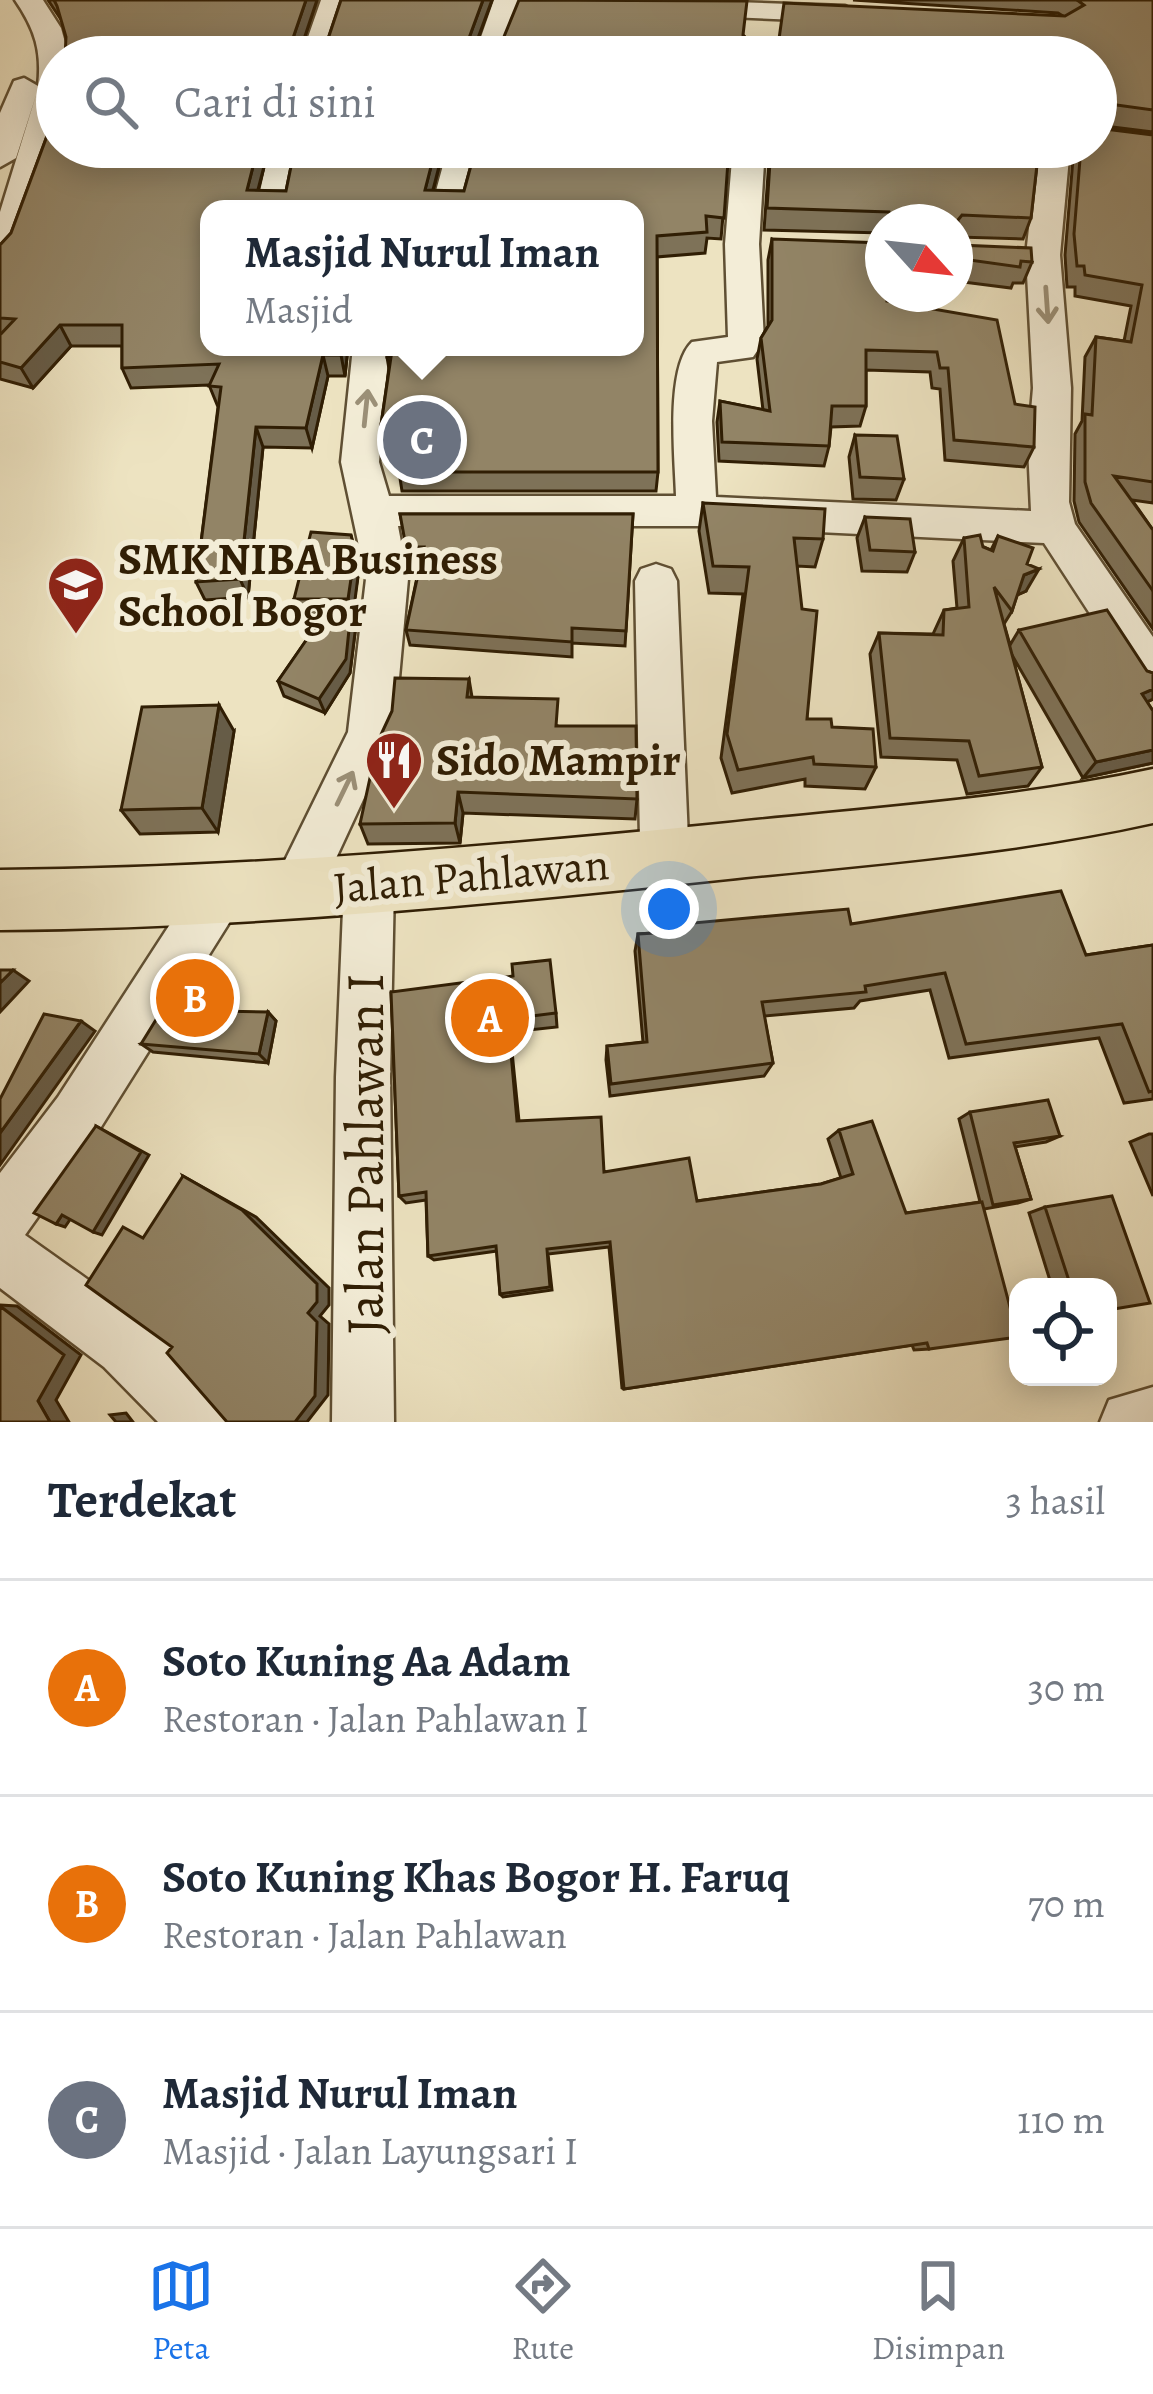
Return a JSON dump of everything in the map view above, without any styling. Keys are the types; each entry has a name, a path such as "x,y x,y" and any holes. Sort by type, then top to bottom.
{"main road":[{"name":"Jalan Pahlawan","path":"0,900 294,893 1042,818 1153,796"}],"street":[{"path":"29,0 49,36"},
{"path":"322,36 334,0"},
{"path":"495,36 507,2 546,3"},
{"path":"651,5 764,16 877,15"},
{"path":"0,10 23,44 26,80 0,158"},
{"path":"3,239 30,174 36,146"},
{"path":"274,200 281,168"},
{"path":"449,200 458,168"},
{"path":"698,511 693,421 699,356 746,345 753,244 750,168"},
{"path":"1052,168 1043,255 1052,388 1048,483 1056,528 1153,674"},
{"path":"999,253 1043,255"},
{"path":"294,893 371,733 386,607 382,543 360,462 370,356"},
{"path":"374,511 698,511 1056,528"},
{"path":"656,581 664,838 671,856"},
{"name":"Jalan Pahlawan I","path":"363,1422 362,1077 369,886"},
{"path":"0,1221 77,1116 216,898"},
{"path":"0,1252 125,1346 202,1422"},
{"path":"1131,1422 1153,1418"}],"building":[{"path":"54,0 306,0 294,36 66,36"},
{"path":"341,0 483,0 470,36 329,36"},
{"path":"519,0 747,1 743,35 504,36"},
{"path":"1077,0 1153,0 1153,110 1117,105 1117,36 779,36 784,3 1065,16 1084,5"},
{"path":"1117,131 1153,135 1153,482 1114,476 1153,530 1153,591 1091,503 1085,482 1085,414 1092,415 1096,337 1131,342 1142,285 1085,275 1084,266 1077,266 1074,234 1079,168 1117,168"},
{"path":"36,166 253,168 247,190 286,191 291,168 431,168 425,190 464,191 470,168 728,168 724,218 706,216 707,232 657,236 658,472 399,472 404,431 381,425 391,357 387,356 644,356 644,200 200,200 200,356 323,356 306,428 256,427 240,579 196,582 221,387 209,386 219,364 122,368 122,325 60,325 21,368 0,362 0,335 15,319 0,318 0,245 11,233"},
{"path":"770,168 1037,168 1031,218 973,215 973,204 865,204 865,211 767,208"},
{"path":"772,239 865,242 865,312 951,312 997,320 1015,404 1035,407 1034,447 954,440 948,368 940,368 937,352 866,350 866,406 832,406 829,446 722,442 720,401 770,411 761,338 772,320"},
{"path":"973,246 1031,248 1032,262 1021,261 1020,267 973,260"},
{"path":"855,435 897,436 904,479 860,477"},
{"path":"703,503 825,509 823,539 794,538 802,609 817,611 807,719 831,719 832,727 873,729 876,767 814,764 813,757 738,770 727,734 749,567 713,566"},
{"path":"400,514 633,514 626,631 572,628 572,642 406,630 424,547 406,547"},
{"path":"865,517 910,519 915,552 870,550"},
{"path":"311,532 351,535 355,552 348,599 294,599"},
{"path":"980,535 983,547 993,551 998,536 1033,548 1027,564 1039,569 1024,575 1012,611 994,587 1042,767 979,776 969,741 890,738 879,633 943,635 944,610 969,607 964,538"},
{"path":"327,610 351,610 346,659 319,699 278,681"},
{"path":"1107,610 1147,671 1153,673 1153,689 1142,694 1153,711 1153,750 1096,762 1019,630"},
{"path":"395,678 469,679 467,697 558,699 556,726 636,726 637,799 458,792 455,823 360,824 378,741 392,711"},
{"path":"219,705 202,808 121,810 142,707"},
{"path":"1061,891 1086,955 1153,945 1153,1091 1149,1092 1122,1024 966,1044 945,973 865,986 866,992 762,1002 773,1063 611,1084 607,1046 647,1042 638,934 672,932 671,925 848,909 851,924"},
{"path":"550,960 556,1013 508,1019 517,1121 601,1117 604,1172 689,1158 697,1201 821,1184 853,1174 839,1130 872,1121 906,1213 982,1202 1009,1303 1009,1338 929,1349 927,1343 624,1389 610,1242 547,1249 550,1287 500,1294 496,1246 428,1256 426,1192 399,1196 391,992 513,976 512,964"},
{"path":"162,1010 268,1012 259,1054 141,1044"},
{"path":"44,1014 81,1021 0,1133 0,1099"},
{"path":"1048,1100 1060,1136 1014,1143 1031,1199 993,1205 970,1112"},
{"path":"96,1126 141,1152 93,1232 62,1215 56,1224 34,1213"},
{"path":"183,1176 242,1210 317,1284 317,1302 308,1313 317,1322 315,1396 295,1422 227,1422 167,1353 172,1347 86,1285 123,1227 143,1238"},
{"path":"1112,1196 1150,1303 1117,1308 1117,1278 1068,1278 1045,1207"},
{"path":"0,1306 64,1355 38,1401 50,1422 0,1422"}],"place":[{"name":"Masjid Nurul Iman","path":"422,440"},
{"name":"SMK NIBA Business School Bogor","path":"76,636"},
{"name":"Sido Mampir","path":"394,811"},
{"name":"Soto Kuning Khas Bogor H. Faruq","path":"195,998"},
{"name":"Soto Kuning Aa Adam","path":"490,1018"}]}
